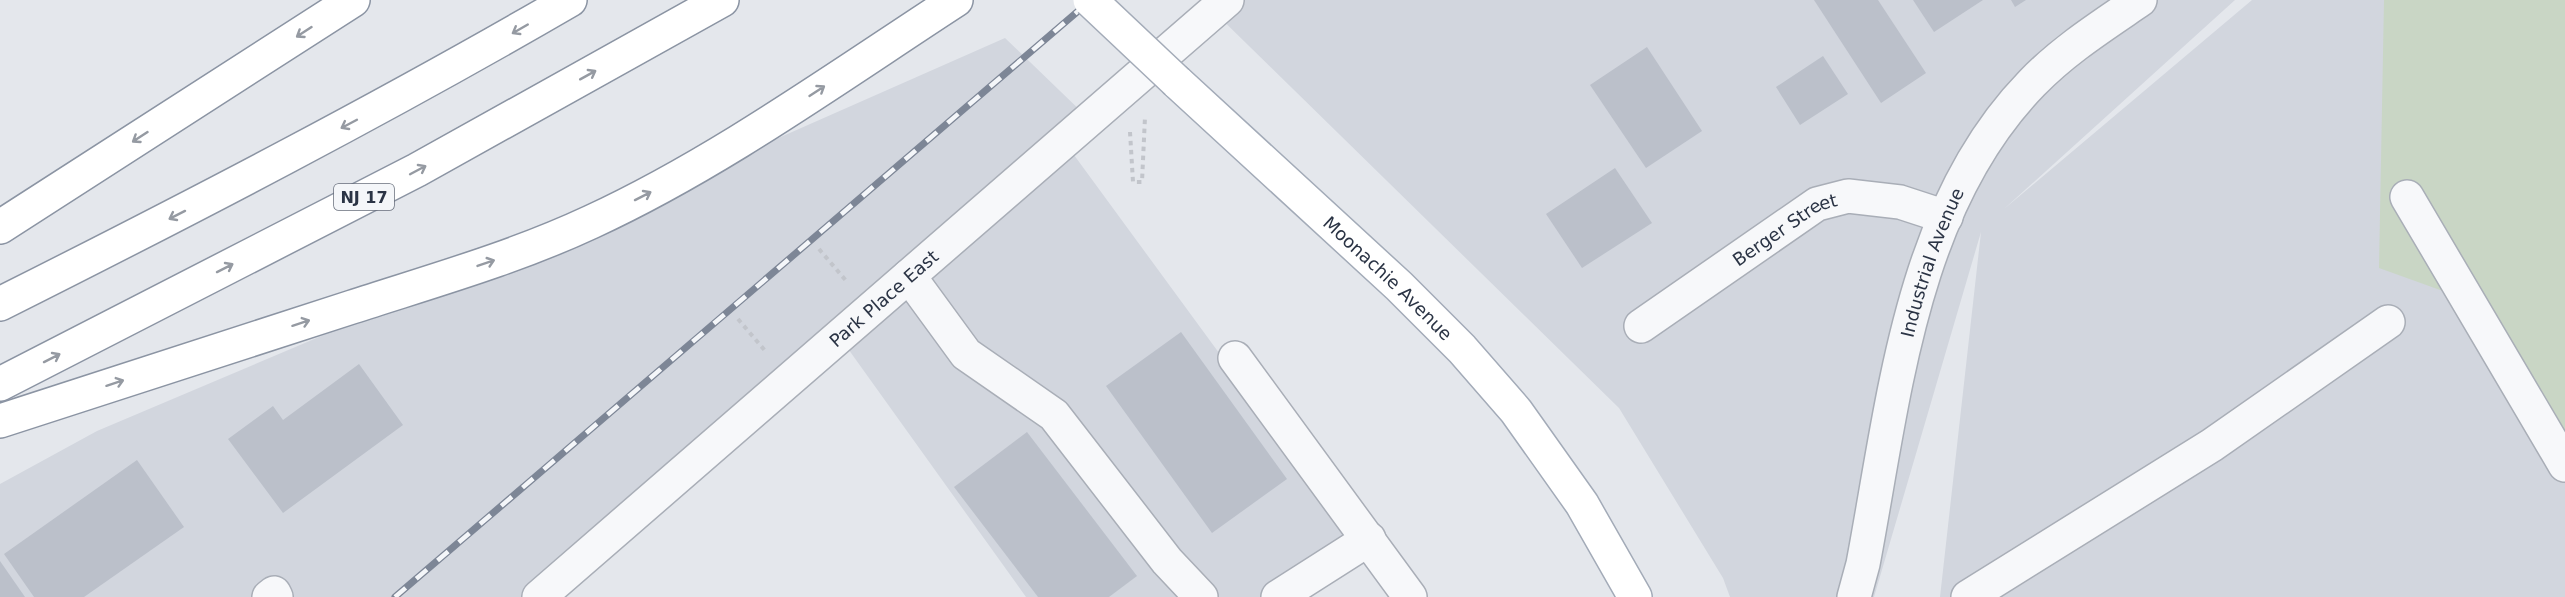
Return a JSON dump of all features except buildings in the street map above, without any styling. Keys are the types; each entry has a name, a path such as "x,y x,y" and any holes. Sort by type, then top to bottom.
{"main road":[{"path":"0,227 353,0"},
{"path":"0,304 195,206 451,69 570,0"},
{"name":"NJ 17","path":"0,384 417,170 722,0"},
{"path":"0,421 435,280 534,246 591,222 660,187 774,118 956,0"},
{"name":"Moonachie Avenue","path":"1090,0 1399,286 1462,349 1516,411 1582,504 1635,597"}],"street":[{"name":"Park Place East","path":"539,597 1227,0"},
{"name":"Industrial Avenue","path":"1854,597 1863,564 1907,333 1923,275 1966,173 2003,116 2032,83 2078,42 2140,0"},
{"name":"Berger Street","path":"1641,326 1817,204 1848,196 1900,202 1946,217"},
{"path":"2408,197 2565,465"},
{"path":"909,276 966,354 1054,415 1167,561 1200,597"},
{"path":"1968,597 2212,444 2388,322"},
{"path":"1234,358 1410,597"},
{"path":"1278,597 1369,539"}],"path":[{"path":"1130,129 1133,182 1142,182 1145,121"},
{"path":"819,249 852,288"},
{"path":"738,320 771,357"}],"shaded area":[{"path":"1202,0 2235,0 2004,209 2252,0 2565,0 2565,597 1940,597 1981,232 1874,597 1730,597 1723,578 1619,408"},
{"path":"1005,38 1088,118 1063,140 1356,540 1271,597 1026,597 841,339 537,597 0,597 0,484 97,431 534,246"}],"green space":[{"path":"2384,0 2565,0 2565,454 2479,304 2379,268"}],"railway":[{"path":"395,597 1091,0"}]}
